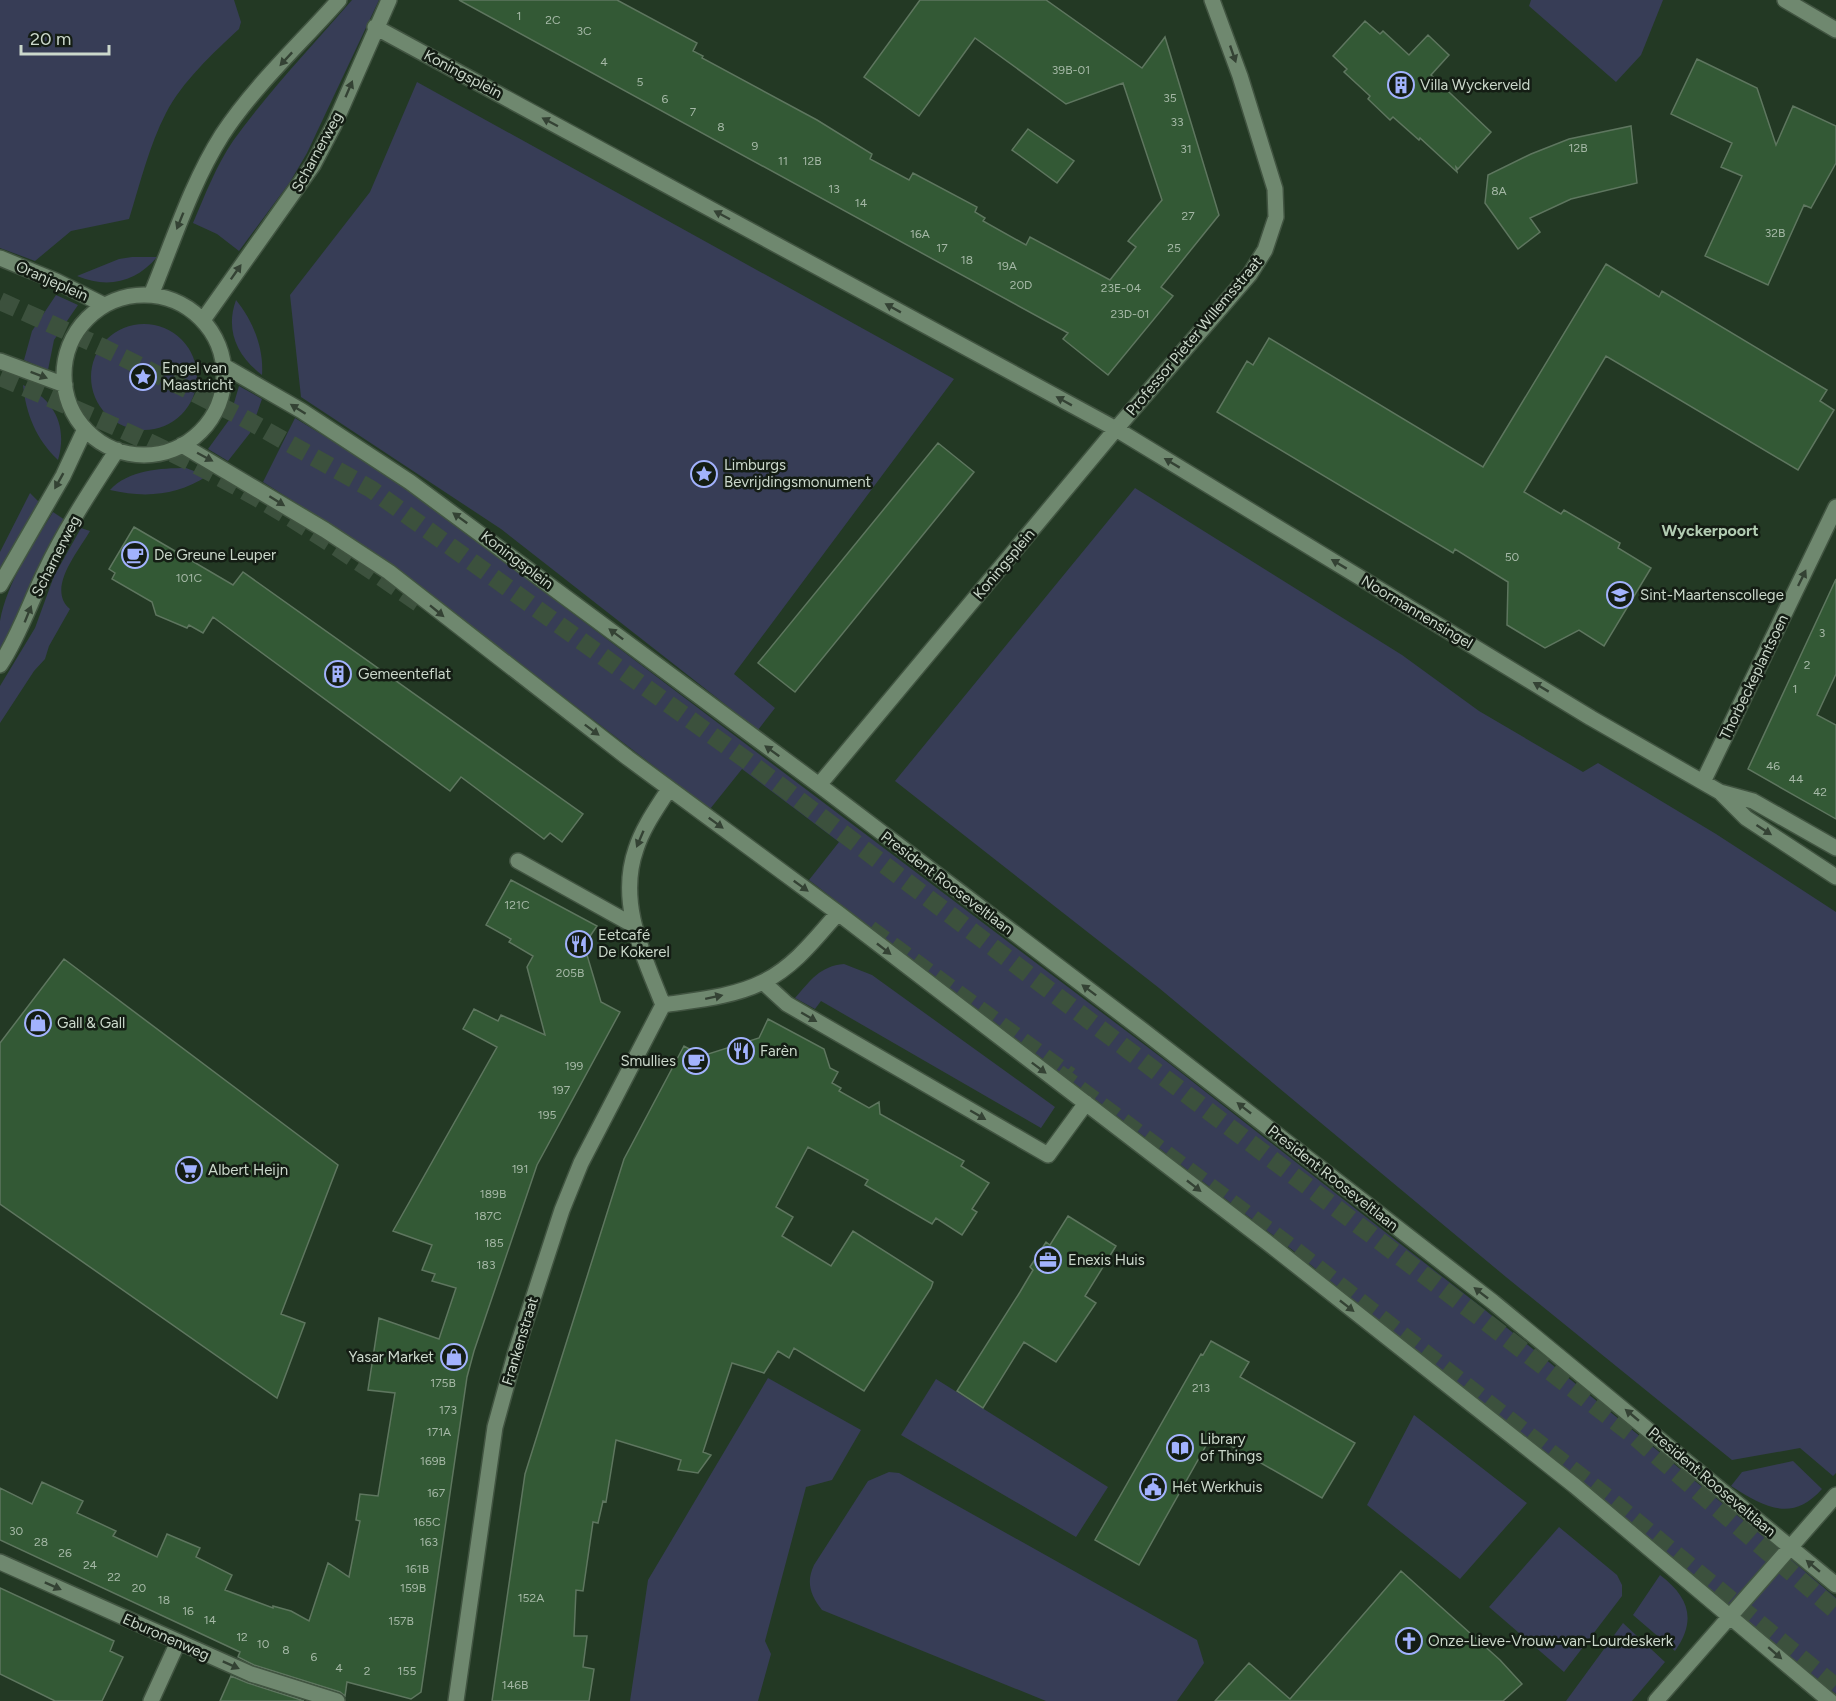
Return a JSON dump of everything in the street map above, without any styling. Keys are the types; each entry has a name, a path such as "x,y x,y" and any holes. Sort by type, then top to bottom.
{"street":[{"name":"Scharnerweg","path":"203,320 314,165 389,0"},
{"name":"Professor Pieter Willemsstraat","path":"1116,429 1250,274 1265,250 1276,217 1275,189 1240,76 1212,0"},
{"path":"1785,0 1836,30"},
{"path":"151,295 186,208 222,136 244,106 336,1"},
{"name":"Koningsplein","path":"224,366 302,411 410,482 819,785 1116,429 375,27"},
{"name":"Oranjeplein","path":"0,258 46,276 104,305"},
{"path":"151,295 184,305 203,320 215,337 224,366 223,389 215,412 201,431 182,445 150,454 117,450 94,438 71,409 64,372 69,345 84,322 104,305 127,296 151,295"},
{"path":"0,361 65,385"},
{"path":"0,585 59,483 85,429"},
{"name":"Noormannensingel","path":"1116,429 1591,718 1720,792 1746,818 1836,877"},
{"path":"182,445 325,530 389,572 669,789 838,913 1268,1243 1575,1486 1830,1701"},
{"name":"Scharnerweg","path":"0,665 24,624 44,573 117,450"},
{"name":"Thorbeckeplantsoen","path":"1703,782 1836,507"},
{"name":"President Rooseveltlaan","path":"819,785 1141,1029 1493,1302 1836,1585"},
{"path":"669,789 646,826 635,851 629,887 633,925 663,1005 717,997 763,982 806,950 838,913"},
{"name":"Noormannensingel","path":"1720,792 1753,801 1836,848"},
{"path":"519,861 633,925"},
{"path":"763,982 787,1004 1048,1155 1086,1103"},
{"name":"Frankenstraat","path":"456,1701 495,1427 516,1351 562,1210 581,1163 663,1005"},
{"path":"1656,1701 1836,1495"},
{"name":"Eburonenweg","path":"0,1562 251,1674 337,1701"},
{"path":"152,1701 178,1642"}],"shaded area":[{"path":"0,0 234,0 241,22 239,29 189,79 166,113 150,152 129,219 71,231 35,261 0,248"},
{"path":"352,0 379,0 307,153 290,182 239,251 217,234 193,223 211,181 233,141 247,122"},
{"path":"1531,0 1663,0 1641,55 1616,82 1529,6"},
{"path":"417,82 954,379 734,674 775,708 758,730 501,529 301,397 290,295 370,192"},
{"path":"157,257 140,272 121,281 100,282 77,276 119,259"},
{"path":"56,295 78,305 54,340 48,370 24,360 32,331"},
{"path":"236,300 248,317 256,335 261,355 262,375 253,368 235,342 232,322"},
{"path":"144,324 164,328 182,339 193,357 197,377 193,397 182,415 164,426 144,430 124,426 106,415 95,397 91,377 95,357 106,339 124,328"},
{"path":"23,385 43,398 56,415 61,436 58,460 44,444 33,426"},
{"path":"239,386 262,399 250,433 228,461 208,449 229,420"},
{"path":"295,418 400,483 1170,1064 1485,1310 1787,1556 1836,1598 1836,1694 1295,1252 809,880 839,842 742,769 710,809 374,552 263,482"},
{"path":"186,468 207,476 184,488 160,493 135,494 110,490 117,483 135,474"},
{"path":"1135,488 1402,655 1479,711 1583,772 1598,763 1716,834 1836,912 1836,1473 1833,1476 1800,1448 1732,1460 1506,1277 1159,988 895,781"},
{"path":"30,493 39,502 0,571 0,552"},
{"path":"53,512 65,520 35,573 17,622 0,649 0,621 8,592"},
{"path":"81,528 90,531 66,570 61,591 63,601 70,609 49,646 45,659 34,671 0,723 0,686 35,628 54,576"},
{"path":"844,964 872,975 1055,1107 1041,1128 821,1001 815,1009 795,998 822,971"},
{"path":"768,1378 861,1430 832,1480 806,1487 765,1641 771,1654 758,1701 630,1701 648,1580"},
{"path":"936,1379 1108,1487 1076,1537 901,1435"},
{"path":"1414,1415 1527,1503 1460,1579 1367,1505"},
{"path":"1793,1461 1822,1489 1800,1506 1789,1509 1766,1505 1731,1486 1742,1472"},
{"path":"889,1472 899,1473 1197,1640 1204,1663 1177,1701 1046,1701 822,1610 810,1588 810,1577 814,1565 868,1481"},
{"path":"1559,1527 1617,1575 1622,1585 1622,1596 1564,1672 1489,1607"},
{"path":"1660,1575 1678,1592 1687,1610 1686,1629 1675,1651 1633,1615"},
{"path":"1623,1623 1665,1662 1632,1701 1566,1701"}],"building":[{"path":"459,0 617,0 697,43 693,51 703,56 702,58 817,120 872,154 870,159 909,180 913,173 977,207 975,212 985,218 983,221 1026,245 1030,237 1110,280 1136,247 1128,241 1162,200 1123,83 1066,104 975,38 919,116 864,77 920,0 1046,0 1142,68 1165,37 1219,215 1161,287 1173,296 1108,375 1063,339 1068,333"},
{"name":"Villa Wyckerveld","path":"1365,21 1380,34 1383,31 1409,55 1428,35 1449,55 1431,75 1491,132 1458,169 1456,167 1457,172 1393,117 1390,120 1368,99 1370,96 1344,72 1347,69 1333,56"},
{"path":"1697,59 1757,88 1776,145 1793,106 1836,126 1836,163 1811,208 1804,205 1768,285 1705,256 1742,176 1721,167 1732,143 1671,114"},
{"path":"1631,126 1637,183 1571,199 1530,218 1540,232 1518,249 1485,203 1488,175 1569,139"},
{"path":"1028,129 1074,161 1057,183 1012,150"},
{"path":"1606,264 1659,297 1662,291 1827,390 1820,401 1834,410 1798,470 1606,356 1524,492 1561,514 1564,510 1620,543 1618,548 1651,568 1604,646 1579,630 1545,648 1507,625 1508,582 1455,549 1453,553 1217,412 1247,361 1253,365 1269,338 1483,467"},
{"path":"938,443 974,472 795,692 758,663"},
{"name":"Gemeenteflat","path":"134,527 233,585 243,572 583,814 562,842 550,833 544,839 461,777 450,791 213,617 203,633 189,625 187,628 156,615 152,602 112,579 115,573 109,569"},
{"path":"1836,579 1836,674 1817,715 1836,725 1836,819 1748,769"},
{"path":"511,880 597,926 584,945 601,1002 620,1012 537,1165 474,1351 467,1377 421,1692 411,1699 347,1682 345,1696 340,1692 254,1665 238,1657 240,1652 0,1540 0,1488 32,1504 42,1482 83,1501 77,1513 116,1531 113,1536 157,1557 167,1534 200,1548 196,1557 232,1575 225,1590 273,1608 273,1606 291,1611 309,1621 328,1563 349,1577 360,1521 356,1520 360,1494 378,1496 395,1393 368,1390 379,1318 439,1339 456,1288 432,1281 435,1274 422,1270 432,1245 393,1231 497,1047 463,1029 474,1009 498,1021 501,1015 545,1035 527,967 533,956 509,942 511,939 486,925"},
{"path":"64,959 338,1165 281,1314 305,1323 277,1398 0,1204 0,1043"},
{"path":"768,1019 824,1049 830,1068 838,1072 832,1083 841,1088 839,1091 869,1108 879,1102 880,1114 964,1161 961,1166 989,1183 972,1209 977,1212 962,1235 936,1218 932,1224 865,1185 868,1180 808,1147 776,1207 793,1217 782,1236 831,1266 853,1231 933,1282 931,1288 864,1391 794,1348 789,1358 778,1351 764,1373 732,1363 703,1452 711,1455 698,1473 678,1470 681,1460 616,1440 606,1502 603,1501 598,1523 593,1522 583,1591 576,1590 574,1636 587,1636 583,1667 594,1669 589,1701 492,1701 525,1474 624,1159 684,1046 702,1056 759,1038"},
{"path":"1068,1216 1116,1246 1085,1296 1096,1303 1056,1362 1024,1342 983,1408 957,1391 1033,1270 1030,1267 1046,1242 1050,1245"},
{"path":"1211,1341 1249,1362 1240,1377 1355,1443 1322,1498 1212,1435 1139,1565 1095,1540 1201,1354 1203,1355"},
{"name":"Onze-Lieve-Vrouw-van-Lourdeskerk","path":"1401,1571 1500,1660 1522,1684 1503,1701 1215,1701 1249,1663 1290,1699"},
{"path":"0,1588 114,1641 110,1651 123,1657 102,1701 55,1701 0,1674"},
{"path":"231,1676 248,1683 304,1701 220,1701"}],"tunnel":[{"path":"0,301 104,348 240,416 371,489 753,765 1486,1322 1634,1436 1836,1611"},
{"path":"0,377 146,441 232,484 304,526 420,604"},
{"path":"870,929 1070,1076"},
{"path":"1058,1073 1296,1251 1608,1498 1836,1687"}],"place":[{"name":"Villa Wyckerveld","path":"1401,85"},
{"name":"Engel van Maastricht","path":"143,377"},
{"name":"Limburgs Bevrijdingsmonument","path":"704,474"},
{"name":"De Greune Leuper","path":"135,555"},
{"name":"Sint-Maartenscollege","path":"1620,595"},
{"name":"Gemeenteflat","path":"338,674"},
{"name":"Eetcafé De Kokerel","path":"579,944"},
{"name":"Gall & Gall","path":"38,1023"},
{"name":"Farèn","path":"741,1051"},
{"name":"Smullies","path":"696,1061"},
{"name":"Albert Heijn","path":"189,1170"},
{"name":"Enexis Huis","path":"1048,1260"},
{"name":"Yasar Market","path":"454,1357"},
{"name":"Library of Things","path":"1180,1448"},
{"name":"Het Werkhuis","path":"1153,1487"},
{"name":"Onze-Lieve-Vrouw-van-Lourdeskerk","path":"1409,1641"}],"district":[{"name":"Wyckerpoort","path":"1710,530"}]}
